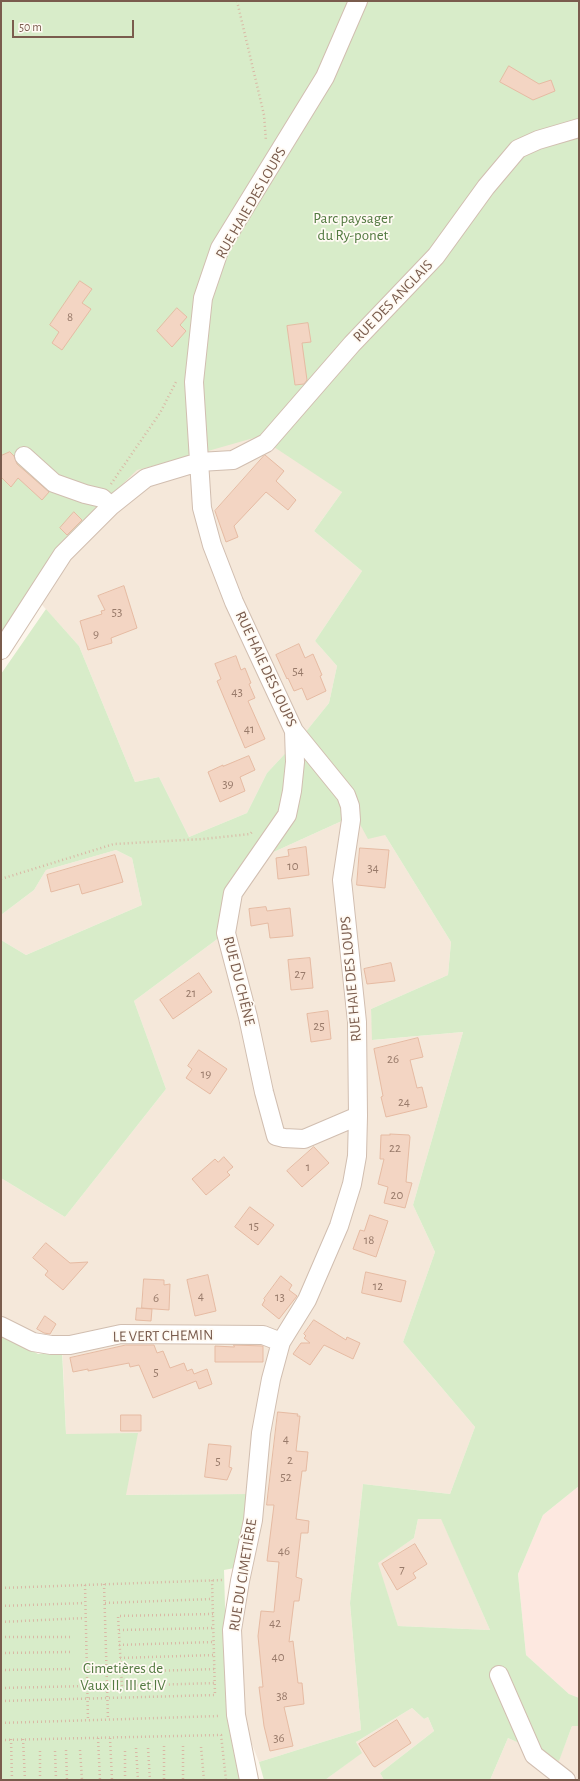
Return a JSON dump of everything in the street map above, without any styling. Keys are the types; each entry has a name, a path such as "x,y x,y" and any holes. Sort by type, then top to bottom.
{"street":[{"name":"RUE HAIE DES LOUPS","path":"258,1465 261,1433 271,1379 281,1342 307,1300 339,1226 352,1184 357,1156 357,1022 342,880 351,820 350,806 346,795 294,731 234,602 212,545 202,508 194,382 203,298 220,248 324,77 358,1"},
{"name":"RUE DES ANGLAIS","path":"1,650 63,554 106,502 146,478 199,462 233,460 266,443 352,344 436,256 486,187 518,149 538,140 579,128"},
{"path":"24,456 54,483 106,502"},
{"name":"RUE DU CHÊNE","path":"294,731 295,762 292,791 287,815 233,893 226,934 248,1017 264,1092 276,1136 304,1139 358,1116"},
{"name":"LE VERT CHEMIN","path":"1,1326 33,1342 51,1345 70,1345 121,1334 263,1335 281,1342"},
{"name":"RUE DU CIMETIÈRE","path":"249,1780 236,1715 232,1630 252,1520 258,1465"},
{"path":"499,1675 534,1756 566,1780"}],"path":[{"path":"237,1 264,115 266,143"},
{"path":"106,502 160,413 180,374"},
{"path":"1,879 114,844 204,839 250,834"},
{"path":"1,1701 214,1695 212,1579"},
{"path":"1,1588 212,1579 240,1581"},
{"path":"85,1584 86,1699 88,1720"},
{"path":"104,1584 108,1719"},
{"path":"105,1603 213,1599"},
{"path":"1,1606 85,1603"},
{"path":"213,1614 118,1616 122,1686 214,1683"},
{"path":"1,1622 85,1618"},
{"path":"119,1630 213,1628"},
{"path":"1,1637 73,1637"},
{"path":"119,1645 213,1642"},
{"path":"1,1653 70,1652"},
{"path":"120,1658 214,1655"},
{"path":"1,1670 72,1669"},
{"path":"121,1672 214,1670"},
{"path":"1,1688 86,1686"},
{"path":"1,1723 236,1715"},
{"path":"1,1740 221,1735 226,1780"},
{"path":"98,1738 100,1780"},
{"path":"110,1738 112,1780"},
{"path":"11,1739 12,1780"},
{"path":"23,1739 25,1780"},
{"path":"164,1746 164,1780"},
{"path":"182,1746 183,1780"},
{"path":"201,1747 204,1780"},
{"path":"125,1748 125,1780"},
{"path":"136,1748 138,1780"},
{"path":"148,1748 150,1780"},
{"path":"66,1750 67,1780"},
{"path":"80,1750 82,1780"},
{"path":"40,1751 40,1780"},
{"path":"55,1751 56,1780"}],"shaded area":[{"path":"195,276 342,492 314,531 362,571 315,641 337,666 329,703 308,729 267,773 247,813 189,837 159,777 135,782 79,646 35,597 1,617"},
{"path":"355,815 385,835 451,942 448,975 371,1009 373,1040 463,1032 413,1205 435,1252 403,1342 475,1427 450,1494 363,1484 350,1603 361,1730 259,1762 242,1719 238,1583 249,1494 125,1495 66,1434 62,1341 33,1339 1,1320 1,1178 65,1217 166,1089 134,1001 220,937 231,895 267,855"},
{"path":"116,850 132,858 142,905 26,955 1,940 1,915 34,890 46,870"},
{"path":"579,1486 579,1698 569,1694 526,1655 518,1574 543,1515"},
{"path":"441,1518 490,1630 398,1626 377,1563 414,1538 418,1519"},
{"path":"412,1708 424,1719 428,1717 434,1731 380,1773 384,1780 325,1780 361,1753 356,1742"},
{"path":"572,1726 579,1726 579,1780 490,1780 508,1738 559,1760"}],"green space":[{"name":"Parc paysager du Ry-ponet","path":"1,1 579,1 579,1486 543,1515 518,1574 526,1655 569,1694 579,1698 579,1726 572,1726 559,1761 508,1738 490,1780 384,1780 380,1773 434,1731 428,1717 424,1719 412,1708 356,1742 362,1753 325,1780 264,1780 259,1762 361,1730 350,1603 363,1484 450,1494 475,1427 403,1342 435,1252 413,1205 463,1032 372,1040 371,1009 448,975 451,942 385,835 368,839 355,815 267,855 231,895 220,937 134,1001 166,1089 65,1217 1,1178 1,940 26,955 142,905 132,858 116,850 46,870 34,890 1,915 1,674 46,609 79,646 135,782 159,777 189,837 247,813 267,773 308,729 329,703 337,666 315,641 362,571 314,531 342,492 274,447 264,435 137,470 103,503 1,634","holes":["418,1519 441,1519 490,1630 398,1626 378,1563 414,1538"]},
{"name":"Cimetières de Vaux II, III et IV","path":"1,1334 38,1354 62,1350 66,1434 138,1433 126,1495 249,1494 240,1567 224,1570 228,1716 241,1780 1,1780"}],"building":[{"path":"509,66 539,84 551,80 555,91 533,100 500,82"},
{"path":"80,281 92,289 82,303 91,309 62,350 52,343 59,332 50,325"},
{"path":"177,308 187,317 180,325 186,331 172,347 157,331"},
{"path":"308,323 311,342 302,343 307,380 304,384 295,385 287,326"},
{"path":"10,452 14,456 17,464 49,492 42,500 18,478 11,487 1,477 1,456"},
{"path":"265,455 284,471 276,481 296,500 288,510 266,492 234,526 238,537 226,542 215,511"},
{"path":"74,512 82,520 67,535 60,528"},
{"path":"124,586 137,628 111,638 112,643 88,650 80,621 102,614 101,611 105,610 98,596"},
{"path":"299,644 305,658 313,654 322,675 320,676 326,691 307,700 302,688 294,691 276,655"},
{"path":"236,656 241,670 245,668 251,683 249,684 255,698 248,701 265,739 245,748 217,681 221,679 215,664"},
{"path":"249,756 255,770 240,777 245,791 220,802 208,772"},
{"path":"306,847 309,875 278,879 276,858 289,856 288,850"},
{"path":"360,848 389,850 385,888 357,885"},
{"path":"115,855 123,882 82,894 79,884 51,892 47,875"},
{"path":"266,907 267,911 290,908 293,936 270,938 268,923 251,926 249,909"},
{"path":"310,958 313,988 291,990 288,960"},
{"path":"391,963 395,981 367,984 364,969"},
{"path":"199,973 212,992 173,1019 160,1000"},
{"path":"328,1011 331,1039 311,1042 307,1014"},
{"path":"418,1038 423,1057 410,1060 417,1088 422,1087 427,1107 386,1117 381,1097 383,1096 374,1049"},
{"path":"199,1050 227,1069 210,1094 186,1078 192,1069 188,1066"},
{"path":"381,1135 409,1135 410,1137 406,1182 412,1183 405,1208 384,1203 388,1187 378,1184 384,1159 380,1159"},
{"path":"314,1147 329,1163 302,1187 287,1171"},
{"path":"224,1157 233,1167 227,1172 230,1175 206,1195 192,1179 215,1159 218,1162"},
{"path":"250,1207 274,1225 258,1245 235,1227"},
{"path":"370,1215 388,1221 376,1257 353,1249 360,1230 364,1231"},
{"path":"46,1243 70,1263 88,1262 63,1290 45,1275 48,1271 33,1258"},
{"path":"366,1272 406,1281 401,1302 362,1293"},
{"path":"208,1275 216,1311 195,1316 187,1280"},
{"path":"281,1276 292,1285 289,1290 297,1296 279,1319 262,1305 265,1300 264,1299"},
{"path":"144,1279 164,1280 164,1285 170,1284 169,1310 142,1308"},
{"path":"137,1308 152,1309 151,1321 136,1320"},
{"path":"45,1316 56,1324 50,1334 44,1333 37,1329"},
{"path":"314,1320 346,1340 347,1337 360,1343 353,1359 324,1345 310,1365 293,1354 301,1343 310,1343 304,1338 306,1336 304,1334"},
{"path":"126,1345 154,1345 157,1353 163,1351 170,1368 184,1363 187,1371 192,1369 194,1374 207,1369 212,1384 199,1389 196,1381 153,1398 139,1365 130,1367 129,1363 88,1371 88,1369 73,1372 70,1358"},
{"path":"234,1345 263,1346 263,1362 215,1362 215,1346 234,1347"},
{"path":"278,1412 298,1414 297,1416 300,1416 296,1451 308,1452 306,1471 302,1471 296,1519 309,1521 308,1533 301,1533 296,1577 302,1579 299,1601 294,1601 289,1642 293,1641 298,1683 302,1683 304,1704 284,1707 293,1746 270,1751 264,1726 259,1687 263,1687 258,1636 261,1611 274,1612 279,1562 267,1561 274,1505 267,1505"},
{"path":"121,1415 141,1415 141,1431 121,1431"},
{"path":"209,1444 231,1446 229,1467 232,1468 227,1480 205,1477"},
{"path":"415,1544 427,1564 413,1573 416,1578 397,1590 382,1564"},
{"path":"397,1720 411,1743 375,1767 359,1744"}]}
